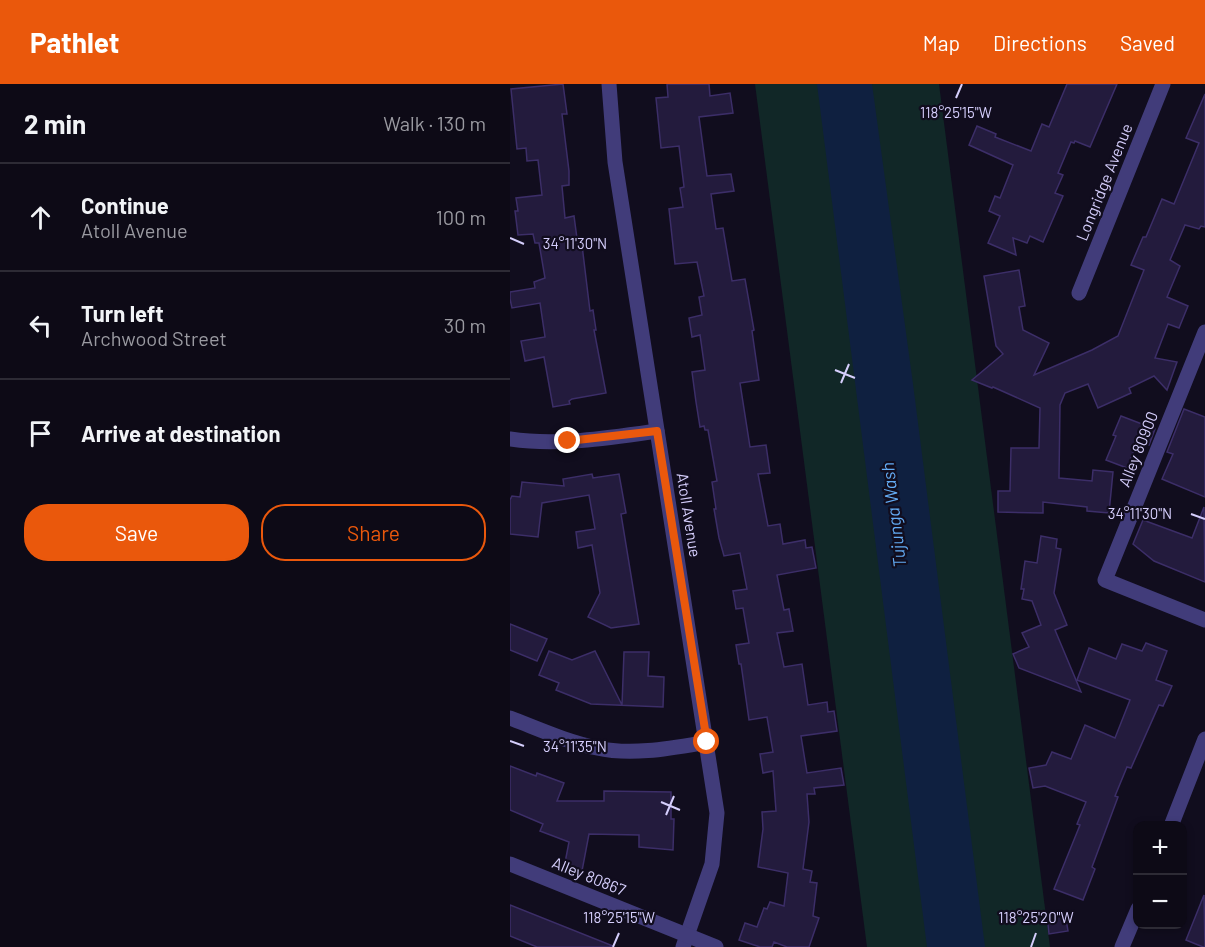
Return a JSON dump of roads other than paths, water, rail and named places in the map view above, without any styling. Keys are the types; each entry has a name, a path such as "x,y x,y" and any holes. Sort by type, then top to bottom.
{"street":[{"name":"Atoll Avenue","path":"609,84 615,162 717,813 712,864 686,941"},
{"name":"Longridge Avenue","path":"1079,293 1163,84"},
{"name":"Alley 80900","path":"1205,332 1105,580 1205,620"},
{"path":"510,439 568,441 657,431"},
{"path":"510,718 564,740 599,749 637,751 707,742"},
{"path":"1173,821 1205,739"},
{"name":"Alley 80867","path":"510,864 686,941 716,947"},
{"path":"1122,947 1133,919"}],"water":[{"name":"Tujunga Wash","path":"817,84 872,84 985,947 927,947"}]}
